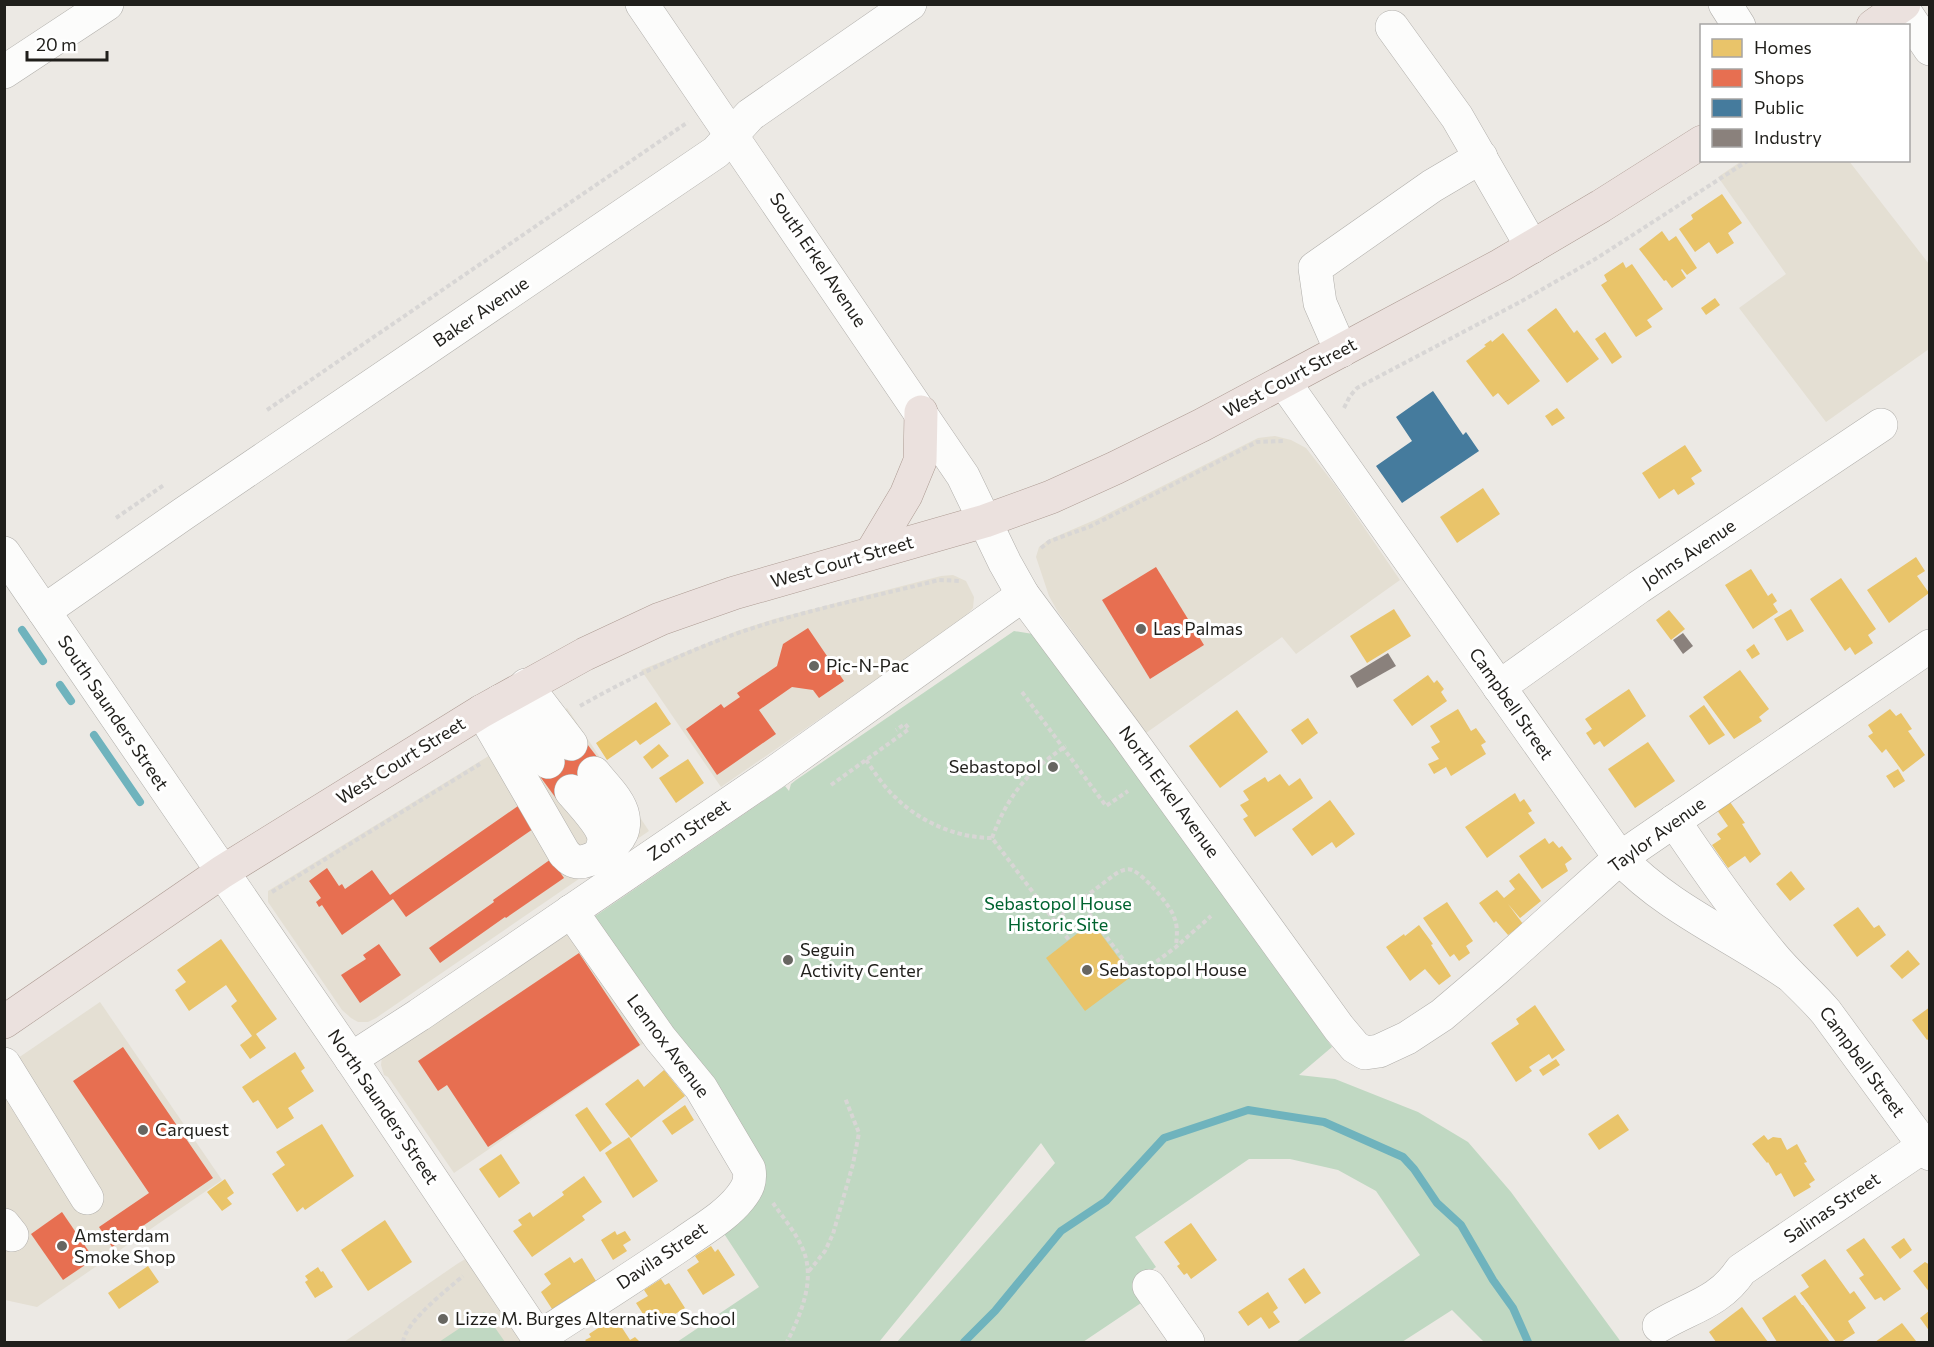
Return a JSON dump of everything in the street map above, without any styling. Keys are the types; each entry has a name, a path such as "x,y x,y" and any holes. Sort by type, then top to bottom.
{"main road":[{"path":"1876,24 1902,5"},
{"name":"West Court Street","path":"4,1022 222,872 502,699 585,654 660,619 734,593 985,521 1051,497 1115,468 1284,382 1532,247 1700,143"},
{"path":"872,552 906,495 920,461 921,412"}],"street":[{"path":"4,72 107,4"},
{"name":"South Erkel Avenue","path":"642,4 921,412 963,476 985,521"},
{"name":"Baker Avenue","path":"44,611 192,507 716,152 750,115 910,4"},
{"path":"1725,4 1738,24"},
{"path":"1902,5 1929,49"},
{"path":"1392,27 1457,117 1532,247"},
{"path":"1341,351 1320,303 1315,268 1432,186 1481,157"},
{"name":"Campbell Street","path":"1284,382 1620,858 1638,878 1788,974 1809,992 1927,1150"},
{"name":"Johns Avenue","path":"1499,687 1639,587 1881,425"},
{"name":"North Erkel Avenue","path":"985,521 1023,595 1339,1028 1355,1047 1365,1053"},
{"name":"South Saunders Street","path":"4,553 222,872"},
{"name":"Zorn Street","path":"351,1059 774,773 1023,595"},
{"name":"Taylor Avenue","path":"1365,1053 1379,1052 1407,1038 1442,1015 1620,858 1929,646"},
{"path":"502,699 558,742"},
{"path":"502,699 504,749 564,853 571,860 580,862 590,860 616,842 621,834 623,816 620,807 583,782"},
{"name":"Campbell Street","path":"1674,821 1720,887 1788,974"},
{"name":"North Saunders Street","path":"222,872 540,1340"},
{"name":"Lennox Avenue","path":"571,911 660,1038 701,1088 748,1178"},
{"path":"4,1064 87,1198"},
{"name":"Salinas Street","path":"1670,1320 1710,1302 1724,1291 1741,1270 1927,1150"},
{"name":"Davila Street","path":"540,1340 704,1229 732,1206 748,1178"},
{"path":"1149,1286 1188,1342"}],"path":[{"path":"267,410 711,106"},
{"path":"1344,408 1357,388 1520,302 1597,258 1746,162"},
{"path":"1041,548 1050,541 1125,509 1257,442 1284,441"},
{"path":"116,518 164,485"},
{"path":"558,742 642,674 742,632 795,616 939,580 961,581"},
{"path":"1022,692 1065,747 1106,806 1128,791"},
{"path":"831,785 909,729 905,724 896,730"},
{"path":"992,838 1001,815 1022,783 1044,760 1065,747"},
{"path":"269,898 273,890 504,749"},
{"path":"866,760 894,796 924,819 962,835 992,838 1069,940"},
{"path":"1056,922 1064,913 1122,870 1131,870 1140,875 1170,907 1175,918 1176,947"},
{"path":"1080,901 1136,977 1176,947 1211,916"},
{"path":"808,1272 825,1251 833,1234 853,1164 859,1133 845,1098"},
{"path":"748,1178 795,1234 805,1254 808,1272 805,1296 798,1320 787,1342"},
{"path":"403,1342 403,1338 415,1321 442,1294 464,1275 487,1261"}],"shaded area":[{"path":"1740,162 1850,162 1929,264 1929,349 1826,422 1739,308 1786,274 1718,177"},
{"path":"1275,436 1291,440 1306,448 1335,485 1400,580 1296,654 1282,637 1146,733 1058,612 1049,596 1036,557 1039,547 1048,540 1097,519 1258,438"},
{"path":"953,575 966,581 974,597 973,608 961,621 721,787 641,670 737,631 774,619 941,576"},
{"path":"567,708 649,831 376,1018 368,1022 358,1022 351,1018 342,1010 268,902 268,891"},
{"path":"569,928 647,1041 454,1173 388,1077 384,1075 381,1065 382,1057"},
{"path":"100,1002 222,1180 37,1307 5,1300 5,1067"},
{"name":"Lizze M. Burges Alternative School","path":"467,1258 523,1342 344,1342 457,1264"}],"green space":[{"name":"Sebastopol House Historic Site","path":"1014,631 1033,634 1051,656 1332,1047 1299,1075 1335,1079 1418,1112 1468,1142 1511,1192 1621,1342 1484,1342 1452,1310 1402,1342 1296,1342 1420,1255 1376,1191 1338,1170 1290,1159 1249,1159 1135,1237 1156,1267 1132,1284 1141,1303 1083,1342 897,1342 1055,1163 1041,1143 879,1342 677,1342 759,1287 719,1226 756,1192 588,921 785,786 789,791 791,784 796,780"},
{"path":"484,1312 505,1342 439,1342"}],"building: Homes":[{"path":"1722,194 1742,223 1728,233 1734,243 1717,254 1709,242 1695,252 1679,229 1693,219 1691,215"},
{"path":"1662,231 1669,241 1676,236 1697,268 1687,275 1682,269 1686,278 1672,288 1639,249"},
{"path":"1623,262 1626,268 1632,264 1663,309 1647,320 1652,327 1636,337 1601,285 1607,281 1604,275"},
{"path":"1715,298 1720,305 1706,315 1701,308"},
{"path":"1556,308 1574,333 1577,330 1599,359 1567,383 1527,330"},
{"path":"1605,332 1622,357 1612,364 1595,339"},
{"path":"1503,333 1540,381 1508,405 1498,393 1493,397 1466,361 1486,346 1484,345"},
{"path":"1557,408 1565,418 1552,426 1545,416"},
{"path":"1685,445 1702,471 1691,478 1695,484 1678,495 1674,489 1659,499 1642,473"},
{"path":"1483,488 1500,514 1457,543 1440,517"},
{"path":"1916,557 1925,571 1917,576 1929,593 1889,623 1867,590"},
{"path":"1751,569 1768,596 1772,593 1777,601 1773,604 1778,612 1753,629 1725,585"},
{"path":"1841,578 1876,629 1868,635 1873,643 1855,655 1850,647 1845,651 1810,599"},
{"path":"1394,609 1411,636 1367,663 1350,636"},
{"path":"1791,609 1804,631 1787,641 1774,619"},
{"path":"1669,610 1685,629 1671,640 1656,620"},
{"path":"1754,644 1760,654 1752,659 1746,650"},
{"path":"1740,670 1769,709 1759,717 1762,721 1734,739 1703,697"},
{"path":"1428,675 1434,683 1437,680 1444,689 1441,692 1447,701 1412,726 1393,700"},
{"path":"1629,689 1646,716 1604,747 1600,741 1594,745 1586,733 1592,729 1585,719"},
{"path":"656,702 671,724 640,745 636,740 607,760 596,743"},
{"path":"1704,705 1725,735 1709,745 1689,716"},
{"path":"1458,709 1471,731 1476,728 1486,742 1481,745 1486,754 1451,776 1446,767 1434,774 1428,764 1439,759 1431,747 1440,742 1430,726"},
{"path":"1890,709 1896,716 1901,713 1912,729 1908,731 1925,755 1903,772 1886,749 1882,753 1868,736 1873,733 1868,725"},
{"path":"1237,710 1268,752 1220,788 1189,746"},
{"path":"1308,718 1318,733 1302,745 1291,730"},
{"path":"1648,742 1675,781 1635,808 1608,769"},
{"path":"659,744 669,756 652,769 643,757"},
{"path":"688,759 704,783 676,803 659,778"},
{"path":"1898,769 1905,781 1894,788 1886,776"},
{"path":"1280,774 1289,786 1300,778 1313,798 1255,837 1243,819 1248,816 1240,805 1249,800 1243,791 1265,777 1268,782"},
{"path":"1515,793 1520,802 1524,799 1532,811 1528,813 1535,823 1487,858 1465,827"},
{"path":"1330,800 1355,834 1336,848 1332,842 1312,856 1292,829"},
{"path":"1730,802 1745,823 1742,824 1761,854 1750,863 1745,856 1728,868 1712,845 1721,839 1717,834 1728,826 1717,810"},
{"path":"1545,838 1549,844 1553,841 1559,848 1562,846 1572,859 1565,864 1568,871 1542,889 1519,856"},
{"path":"1791,871 1805,889 1790,901 1776,884"},
{"path":"1519,873 1541,901 1520,918 1508,904 1523,924 1508,935 1496,921 1494,923 1479,903 1497,890 1504,898 1515,889 1509,881"},
{"path":"1447,902 1473,941 1466,946 1470,953 1459,961 1454,954 1450,957 1423,918"},
{"path":"1858,907 1874,928 1879,925 1886,935 1857,957 1833,925"},
{"path":"1092,922 1132,976 1085,1011 1046,958"},
{"path":"1419,925 1451,976 1439,985 1425,969 1410,981 1386,947"},
{"path":"221,939 277,1019 256,1034 266,1048 250,1059 240,1045 252,1036 231,1006 237,1001 226,985 189,1011 175,990 186,982 177,970"},
{"path":"1908,950 1920,964 1902,979 1890,966"},
{"path":"1535,1005 1565,1050 1552,1059 1549,1054 1529,1067 1532,1071 1516,1082 1491,1043 1519,1024 1516,1019"},
{"path":"1930,1007 1930,1038 1927,1040 1912,1020"},
{"path":"295,1052 305,1068 301,1071 314,1091 288,1108 294,1118 277,1129 258,1100 253,1103 242,1087"},
{"path":"1556,1059 1560,1065 1543,1076 1539,1070"},
{"path":"664,1070 685,1096 631,1138 605,1104 638,1079 644,1087"},
{"path":"685,1105 694,1120 672,1135 662,1121"},
{"path":"587,1107 612,1143 600,1152 575,1115"},
{"path":"1618,1114 1629,1130 1599,1150 1588,1134"},
{"path":"322,1124 354,1176 305,1210 303,1207 297,1212 272,1174 285,1165 276,1152"},
{"path":"1764,1135 1768,1140 1773,1137 1781,1138 1787,1150 1797,1144 1807,1162 1804,1163 1815,1180 1809,1184 1811,1187 1794,1197 1781,1173 1776,1176 1768,1162 1752,1144"},
{"path":"629,1137 658,1181 633,1198 605,1153"},
{"path":"501,1154 520,1183 499,1198 479,1169"},
{"path":"584,1176 602,1202 582,1216 585,1220 532,1257 513,1231 522,1225 518,1220 530,1212 533,1217 564,1195 562,1192"},
{"path":"225,1179 234,1193 227,1198 232,1204 222,1211 207,1192"},
{"path":"385,1220 412,1262 368,1291 341,1250"},
{"path":"1191,1223 1217,1260 1191,1279 1187,1273 1184,1275 1177,1266 1180,1264 1164,1242"},
{"path":"615,1231 617,1235 625,1231 631,1240 623,1245 627,1251 613,1260 601,1240"},
{"path":"1864,1238 1901,1289 1884,1301 1881,1297 1875,1300 1859,1278 1864,1275 1846,1250"},
{"path":"1904,1238 1912,1250 1900,1259 1891,1247"},
{"path":"711,1246 715,1252 718,1249 735,1275 703,1295 687,1270 699,1262 695,1256"},
{"path":"570,1257 574,1263 582,1258 596,1281 552,1309 541,1292 551,1284 544,1274"},
{"path":"1825,1259 1850,1294 1854,1291 1866,1308 1848,1321 1855,1333 1841,1342 1836,1342 1800,1293 1809,1287 1801,1275"},
{"path":"1925,1262 1930,1265 1930,1293 1913,1271"},
{"path":"148,1266 159,1282 119,1309 108,1293"},
{"path":"318,1267 333,1287 315,1298 305,1282 308,1280 305,1276"},
{"path":"1304,1268 1321,1293 1305,1304 1288,1279"},
{"path":"661,1279 665,1285 669,1283 685,1308 652,1328 636,1303 648,1296 644,1290"},
{"path":"1268,1292 1278,1308 1273,1312 1280,1322 1269,1329 1261,1317 1248,1326 1238,1312"},
{"path":"1795,1295 1830,1342 1777,1342 1762,1318"},
{"path":"1742,1307 1768,1342 1716,1342 1709,1332"},
{"path":"1929,1311 1930,1313 1930,1332 1920,1318"},
{"path":"615,1317 630,1340 635,1337 640,1342 587,1342 585,1340 591,1337 589,1334"},
{"path":"1902,1323 1916,1341 1875,1342"}],"building: Shops":[{"path":"1156,567 1204,645 1150,679 1102,600"},
{"path":"808,628 844,681 819,698 813,690 792,687 759,710 776,734 717,775 686,729 721,704 724,708 740,697 737,693 777,666 783,644"},
{"path":"581,736 604,766 558,801 536,771"},
{"path":"518,806 533,829 406,917 393,899 342,935 322,905 319,907 316,902 321,898 309,881 327,868 339,886 342,884 345,889 372,870 390,895"},
{"path":"551,859 564,878 440,963 429,948"},
{"path":"379,944 401,975 360,1003 341,975 366,959 363,955"},
{"path":"579,953 640,1045 488,1147 447,1085 438,1091 418,1061"},
{"name":"Carquest","path":"123,1047 213,1178 112,1247 99,1227 149,1193 73,1081"},
{"name":"Amsterdam Smoke Shop","path":"62,1212 94,1259 63,1280 31,1234"}],"building: Public":[{"path":"1433,391 1463,435 1466,432 1479,451 1402,503 1376,466 1412,441 1396,417"}],"building: Industry":[{"path":"1683,633 1693,646 1683,654 1673,640"},
{"path":"1388,653 1396,666 1357,688 1350,676"}],"waterway":[{"path":"22,630 43,661"},
{"path":"60,685 71,701"},
{"path":"94,735 140,802"},
{"path":"964,1342 995,1311 1061,1231 1106,1201 1164,1138 1248,1110 1324,1122 1403,1157 1437,1203 1461,1225 1493,1280 1513,1308 1528,1342"}],"place":[{"name":"Las Palmas","path":"1141,629"},
{"name":"Pic-N-Pac","path":"814,666"},
{"name":"Sebastopol","path":"1053,767"},
{"name":"Seguin Activity Center","path":"788,960"},
{"name":"Sebastopol House","path":"1087,970"},
{"name":"Carquest","path":"143,1130"},
{"name":"Amsterdam Smoke Shop","path":"62,1246"},
{"name":"Lizze M. Burges Alternative School","path":"443,1319"}]}
